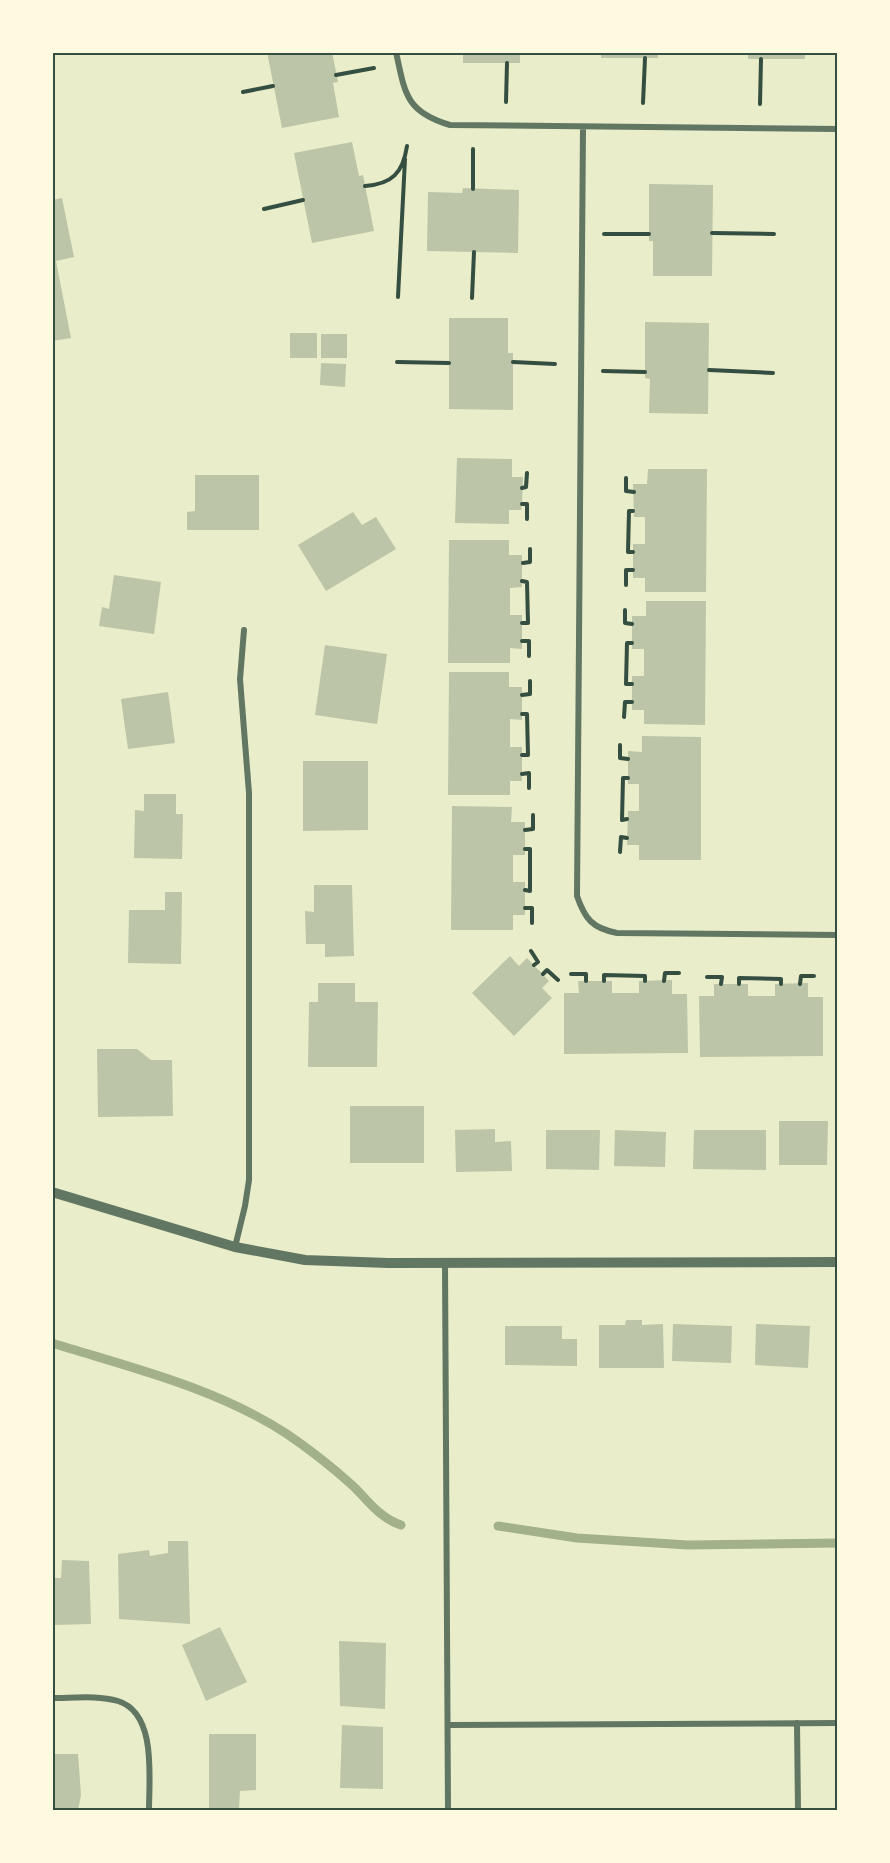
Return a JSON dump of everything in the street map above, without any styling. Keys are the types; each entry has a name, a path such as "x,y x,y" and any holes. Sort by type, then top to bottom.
{"street":[{"path":"396,52 407,96 424,116 450,125 837,129"},
{"path":"582,127 577,896 587,919 597,927 617,933 837,935"},
{"path":"235,1247 249,1180 249,793 240,680 244,630"},
{"path":"52,1192 235,1247 305,1260 446,1263 837,1262"},
{"path":"446,1263 448,1810"},
{"path":"52,1698 96,1698 120,1701 139,1716 147,1740 149,1810"},
{"path":"797,1723 798,1810"},
{"path":"447,1725 837,1723"}],"path":[{"path":"643,103 645,58"},
{"path":"760,104 761,59"},
{"path":"506,102 507,63"},
{"path":"336,75 374,68"},
{"path":"243,92 273,86"},
{"path":"398,297 407,146"},
{"path":"473,149 473,189"},
{"path":"365,186 383,185 400,169 405,159"},
{"path":"264,209 303,200"},
{"path":"712,233 774,234"},
{"path":"604,234 649,234"},
{"path":"472,298 474,252"},
{"path":"397,362 449,363"},
{"path":"513,362 555,364"},
{"path":"709,370 773,373"},
{"path":"603,371 645,372"},
{"path":"522,488 526,487 527,473"},
{"path":"626,477 626,491 634,492"},
{"path":"522,504 526,504 527,519"},
{"path":"633,511 629,511 628,552 633,552"},
{"path":"523,562 530,562 530,549"},
{"path":"626,585 626,570 633,570"},
{"path":"522,581 527,582 528,623 522,623"},
{"path":"625,610 625,623 632,624"},
{"path":"522,641 529,641 530,656"},
{"path":"632,643 627,643 626,684 632,684"},
{"path":"522,695 530,694 530,681"},
{"path":"624,717 625,702 632,702"},
{"path":"522,714 527,714 528,755 522,755"},
{"path":"620,745 620,758 628,759"},
{"path":"522,774 529,773 529,788"},
{"path":"627,819 622,820 623,778 628,778"},
{"path":"525,830 532,829 533,816"},
{"path":"620,852 621,837 627,838"},
{"path":"525,849 530,849 530,891 525,890"},
{"path":"525,908 532,908 532,923"},
{"path":"531,951 538,962 534,965"},
{"path":"543,974 547,970 558,980"},
{"path":"664,981 665,973 679,973"},
{"path":"571,974 586,974 586,981"},
{"path":"604,981 604,975 645,976 645,981"},
{"path":"707,976 722,977 721,984"},
{"path":"800,984 801,976 814,976"},
{"path":"740,984 739,978 781,978 781,984"}],"building":[{"path":"267,52 332,52 338,82 333,83 339,117 282,128"},
{"path":"463,52 554,52 554,55 520,55 520,63 463,63"},
{"path":"601,52 658,52 658,58 601,58"},
{"path":"748,52 805,52 805,59 748,59"},
{"path":"352,142 359,176 363,175 374,231 312,243 294,153"},
{"path":"649,184 713,185 712,276 653,276 653,241 649,241"},
{"path":"463,188 519,190 518,253 427,251 428,192 462,193"},
{"path":"62,198 74,257 56,261 71,338 52,341 52,200"},
{"path":"449,318 508,318 508,353 513,353 513,410 449,409"},
{"path":"645,322 709,323 708,414 649,413 650,379 645,378"},
{"path":"290,333 317,333 317,358 290,358"},
{"path":"321,334 347,334 347,358 321,358"},
{"path":"321,363 346,364 345,387 320,385"},
{"path":"457,458 512,459 512,477 523,477 522,504 521,510 509,510 509,524 455,523"},
{"path":"648,469 707,469 706,592 645,592 645,578 633,578 633,544 645,544 645,517 634,517 633,484 647,484"},
{"path":"195,475 259,475 259,530 187,530 187,512 195,511"},
{"path":"353,512 362,525 376,517 396,549 326,591 298,545"},
{"path":"449,540 509,540 509,555 522,555 522,587 510,588 510,615 522,615 522,649 510,648 510,663 448,663"},
{"path":"114,575 161,582 154,634 99,626 102,607 109,609"},
{"path":"646,601 706,601 705,725 644,724 644,710 632,710 632,676 644,676 644,649 632,649 632,616 646,616"},
{"path":"325,645 387,654 377,724 315,715"},
{"path":"449,672 509,672 509,687 522,687 522,720 510,719 510,747 522,747 522,781 510,781 510,795 448,795"},
{"path":"168,692 175,743 128,749 121,699"},
{"path":"642,736 701,737 701,860 639,860 639,845 627,845 628,811 639,811 639,784 628,784 628,751 642,752"},
{"path":"303,761 368,761 368,830 303,831"},
{"path":"144,794 176,794 176,814 183,814 182,859 134,858 135,810 144,811"},
{"path":"452,806 512,807 511,822 525,822 525,855 513,855 513,882 525,882 525,915 513,915 513,930 451,930"},
{"path":"314,885 352,885 354,956 325,957 325,944 306,944 305,911 314,912"},
{"path":"165,892 182,892 181,964 128,963 129,910 165,910"},
{"path":"510,956 519,966 527,958 549,981 542,988 552,998 514,1036 472,993"},
{"path":"672,980 672,994 687,994 688,1053 564,1054 564,993 579,993 578,981 612,981 612,993 639,993 639,981"},
{"path":"318,983 355,983 355,1002 378,1002 377,1067 308,1067 309,1002 318,1002"},
{"path":"808,983 808,997 823,997 823,1056 700,1057 699,996 714,996 714,984 748,984 748,996 775,996 775,984"},
{"path":"97,1049 137,1049 151,1060 172,1060 173,1116 98,1117"},
{"path":"350,1106 424,1106 424,1163 350,1163"},
{"path":"779,1121 828,1121 827,1165 779,1165"},
{"path":"495,1129 495,1142 511,1141 512,1171 456,1172 455,1130"},
{"path":"546,1130 600,1130 599,1170 546,1169"},
{"path":"615,1130 666,1132 665,1167 614,1166"},
{"path":"694,1130 766,1130 766,1170 693,1169"},
{"path":"626,1320 642,1320 642,1325 663,1324 664,1368 599,1368 599,1325 625,1325"},
{"path":"673,1324 732,1326 731,1363 672,1361"},
{"path":"756,1324 810,1326 808,1368 755,1365"},
{"path":"505,1326 562,1326 562,1339 577,1339 577,1366 505,1365"},
{"path":"168,1541 188,1541 190,1624 119,1619 118,1554 149,1550 150,1556 168,1553"},
{"path":"62,1560 89,1561 91,1624 52,1625 52,1578 61,1578"},
{"path":"220,1627 247,1682 206,1701 182,1645"},
{"path":"339,1641 386,1643 385,1709 340,1706"},
{"path":"342,1725 383,1727 383,1789 340,1788"},
{"path":"209,1734 256,1734 256,1790 240,1791 239,1809 209,1808"},
{"path":"52,1754 78,1754 81,1795 78,1810 52,1810"}],"waterway":[{"path":"52,1343 173,1381 232,1404 260,1418 312,1452 352,1485 386,1518 401,1525"},
{"path":"498,1526 577,1538 688,1545 838,1543"}]}
